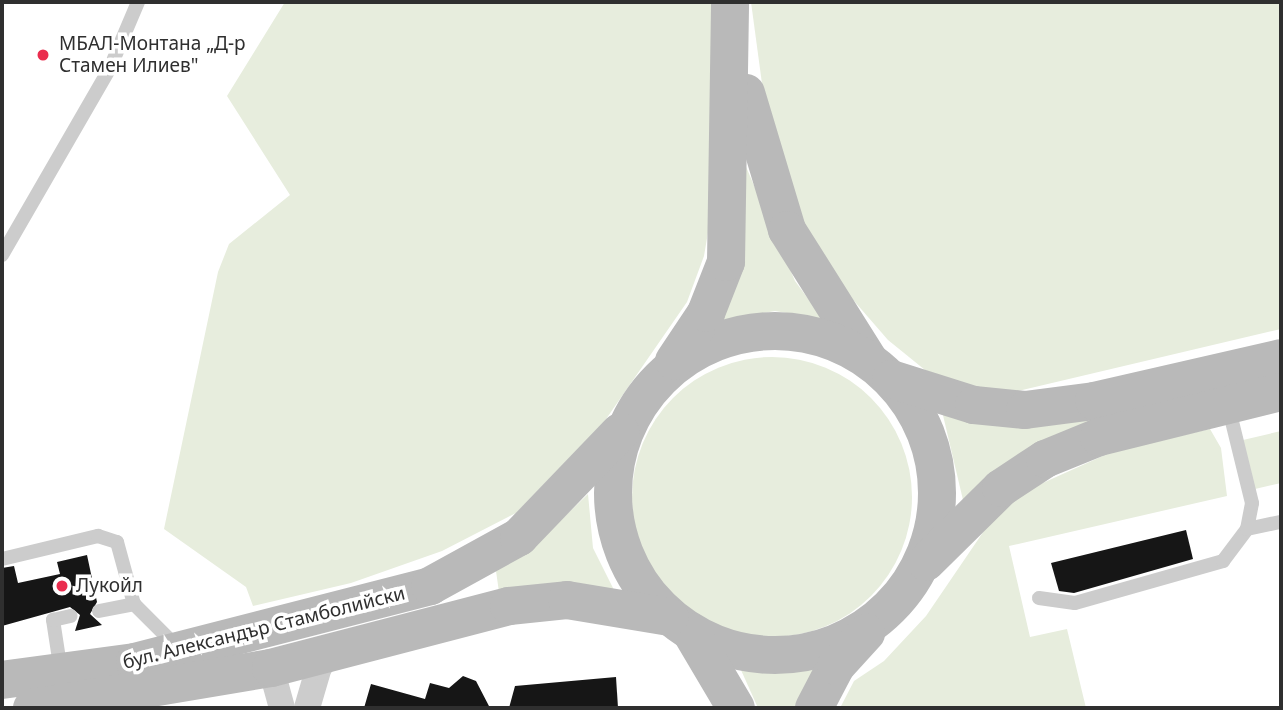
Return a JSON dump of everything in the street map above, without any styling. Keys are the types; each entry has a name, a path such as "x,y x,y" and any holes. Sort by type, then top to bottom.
{"main road":[{"path":"731,17 787,230 881,371 923,426 937,480 932,536 917,571"},
{"path":"667,372 706,313 726,262 731,17"},
{"path":"667,372 703,347 767,331 832,341 881,371 974,405 1025,410 1094,401 1281,358"},
{"name":"бул. Александър Стамболийски","path":"56,696 182,651 385,601 482,562 519,537 630,419 667,372"},
{"path":"814,708 836,666 917,571 1022,471 1099,437 1281,392"},
{"path":"630,419 614,471 615,525 629,566 681,624 736,708"},
{"path":"271,668 301,641 385,601"},
{"name":"бул. Александър Стамболийски","path":"2,680 56,696 271,668 538,602 598,602 681,624"},
{"path":"681,624 729,649 789,654 838,642 882,615"},
{"path":"8,708 56,696"}],"street":[{"path":"307,708 319,667 332,652"},
{"path":"271,668 282,708"}],"lane":[{"path":"2,255 110,68 138,2"},
{"path":"1039,598 1075,603 1205,569 1223,561 1247,529 1251,493 1227,404"},
{"path":"1247,529 1281,522"},
{"path":"2,559 97,536 117,542 134,604 182,651"},
{"path":"99,611 134,604"},
{"path":"56,696 53,620 71,616"}],"green space":[{"path":"285,2 711,2 716,185 704,256 687,302 604,422 516,513 442,551 351,583 253,606 246,587 164,529 218,272 229,244 290,195 227,96"},
{"path":"751,2 1281,2 1281,329 1014,392 961,387 925,370 888,340 815,256 765,106"},
{"path":"744,162 795,281 823,319 775,311 717,321"},
{"path":"758,357 786,357 826,367 838,373 861,388 881,408 902,443 910,470 910,524 902,551 881,586 861,606 838,621 813,631 786,637 758,637 718,627 706,621 683,606 663,586 648,563 638,538 632,511 632,483 642,443 648,431 663,408 683,388 706,373 731,363"},
{"path":"942,411 1108,413 963,500"},
{"path":"1210,429 1221,448 1227,496 1009,546 1030,637 1067,629 1086,708 840,708 854,681 884,661 926,616 990,522 1025,491 1116,450"},
{"path":"1281,431 1281,483 1255,489 1243,440"},
{"path":"588,494 593,548 616,594 499,592 496,571 534,546"},
{"path":"816,668 799,708 758,708 741,670"}],"building":[{"path":"1186,530 1193,559 1074,593 1059,591 1051,563"},
{"path":"87,555 97,602 90,614 102,625 75,631 80,615 70,607 2,626 2,568 14,566 18,583 60,574 57,562"},
{"path":"463,676 476,681 490,708 364,708 371,684 425,699 430,683 449,688"},
{"path":"616,677 618,708 509,708 515,686"}],"place":[{"name":"МБАЛ-Монтана „Д-р Стамен Илиев\"","path":"43,55"},
{"name":"Лукойл","path":"62,586"}]}
